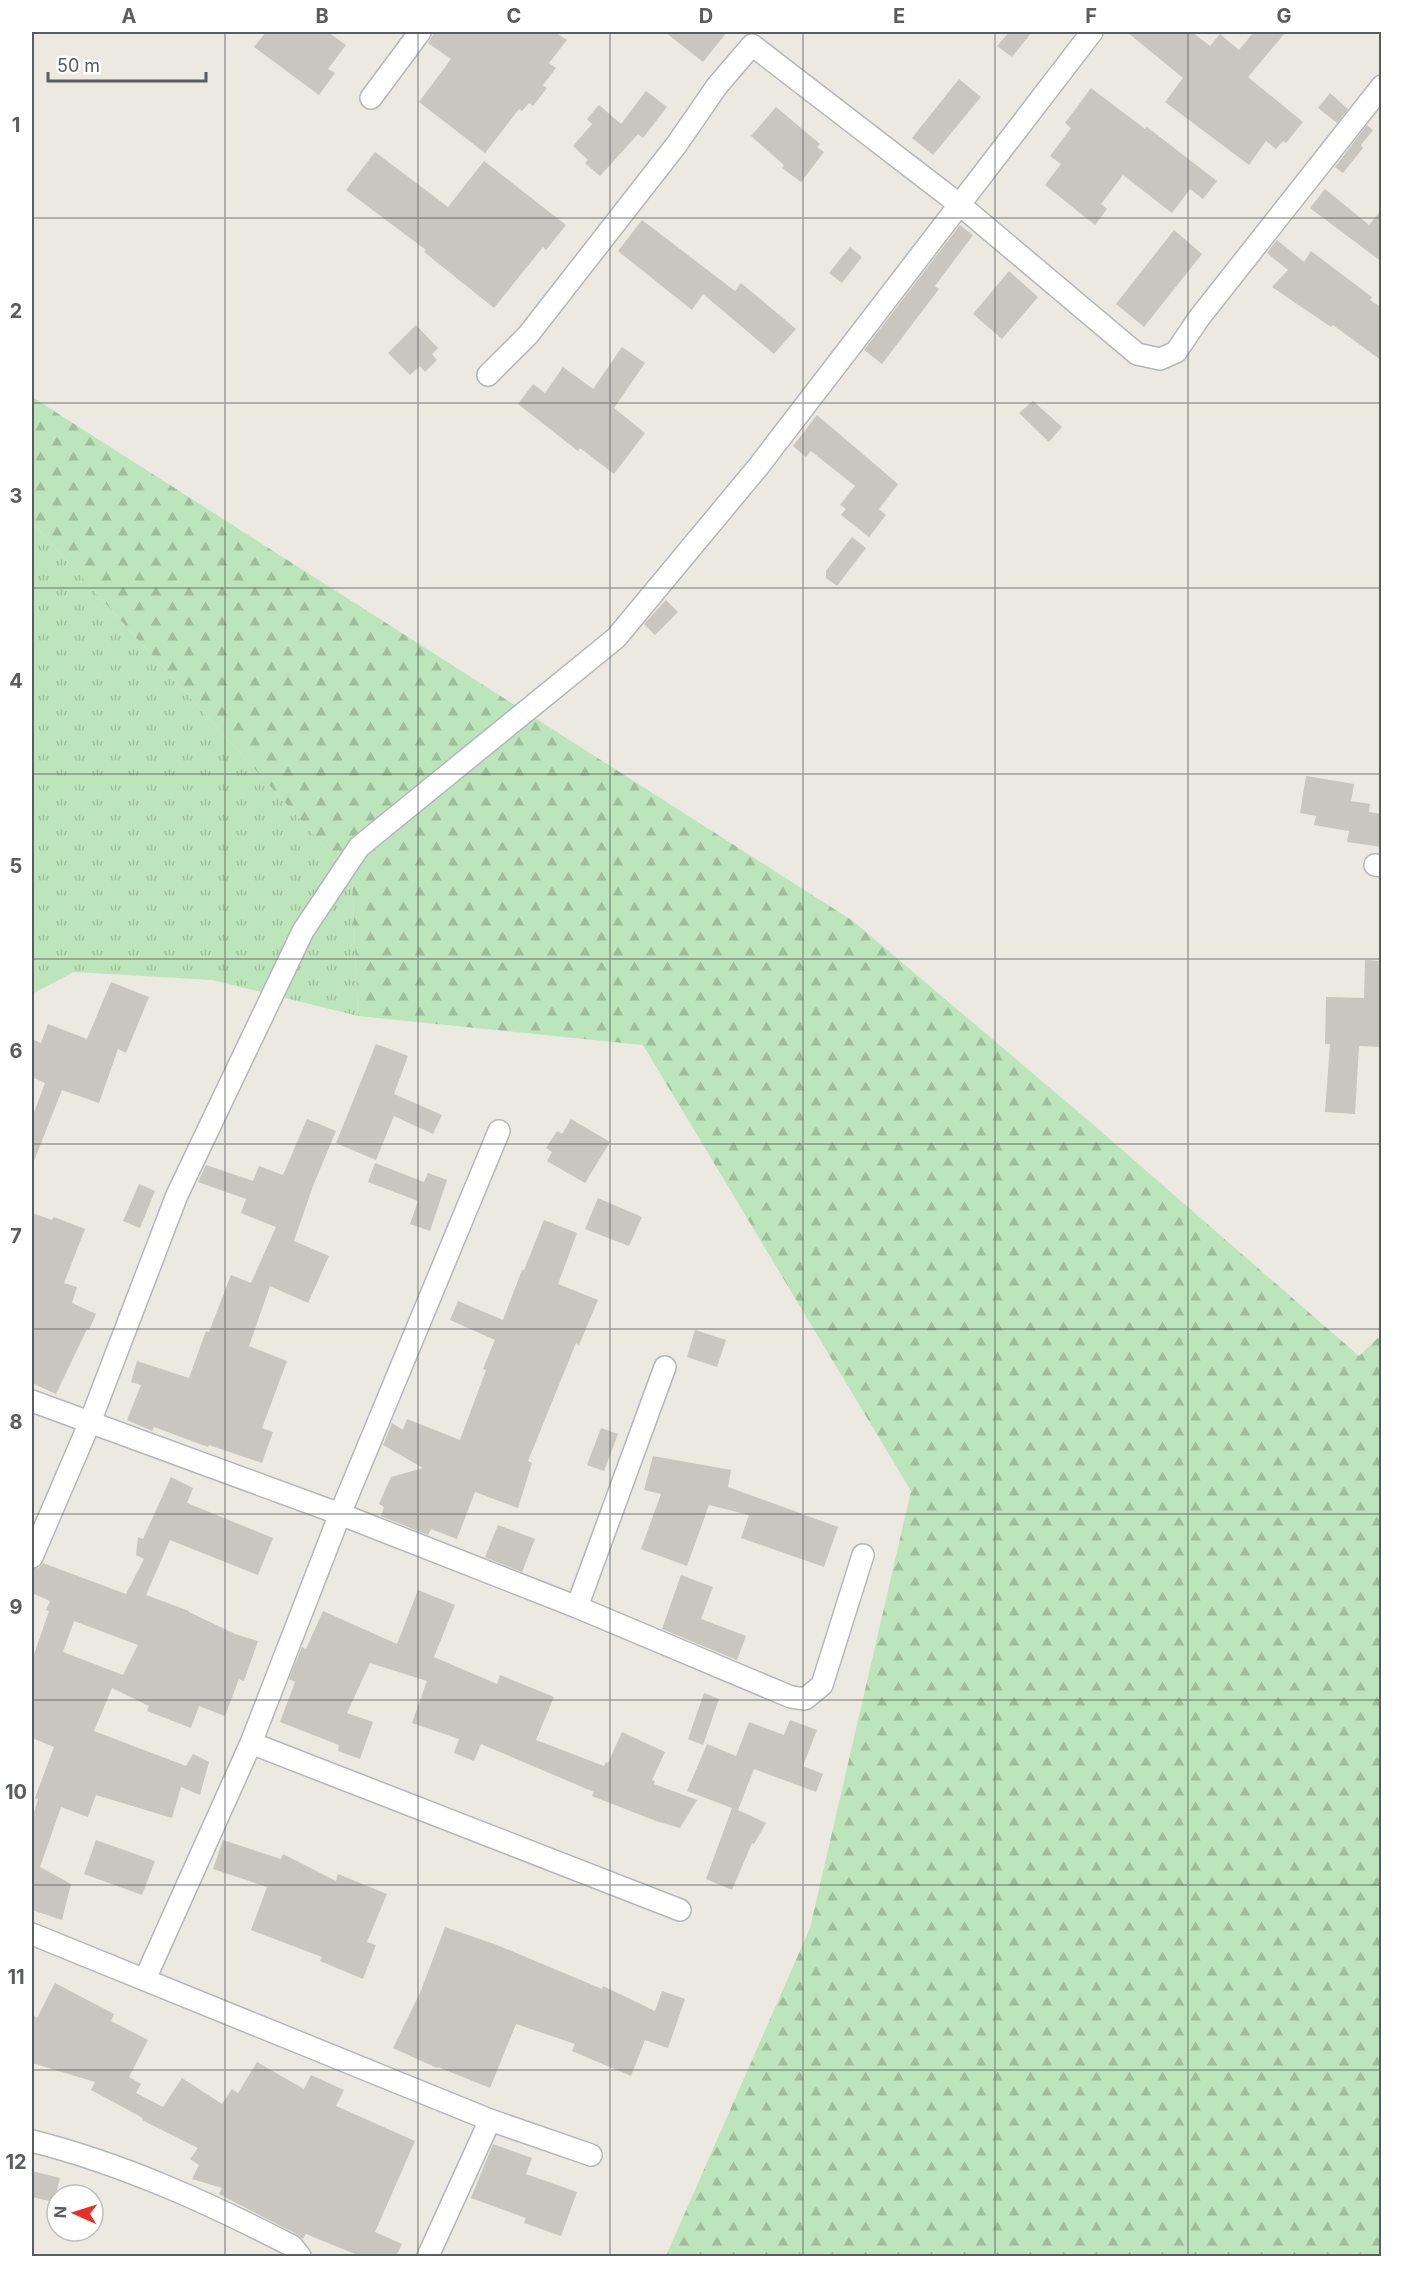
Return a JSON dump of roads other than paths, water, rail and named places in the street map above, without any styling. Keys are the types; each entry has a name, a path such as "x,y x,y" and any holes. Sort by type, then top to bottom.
{"street":[{"path":"371,98 420,32"},
{"path":"32,1557 90,1422 177,1195 303,931 359,847 616,638 758,467 1092,32"},
{"path":"488,375 528,335 677,144 717,86 757,38 1137,354 1160,359 1176,352 1199,318 1382,86"},
{"path":"145,1979 251,1743 340,1514 499,1131"},
{"path":"577,1607 665,1367"},
{"path":"32,1401 340,1514 577,1607 791,1697 805,1699 822,1685 863,1554"},
{"path":"251,1743 680,1910"},
{"path":"32,1934 490,2120 591,2155"},
{"path":"428,2256 490,2120"},
{"path":"32,2141 134,2173 221,2209 292,2246 300,2256"}]}
